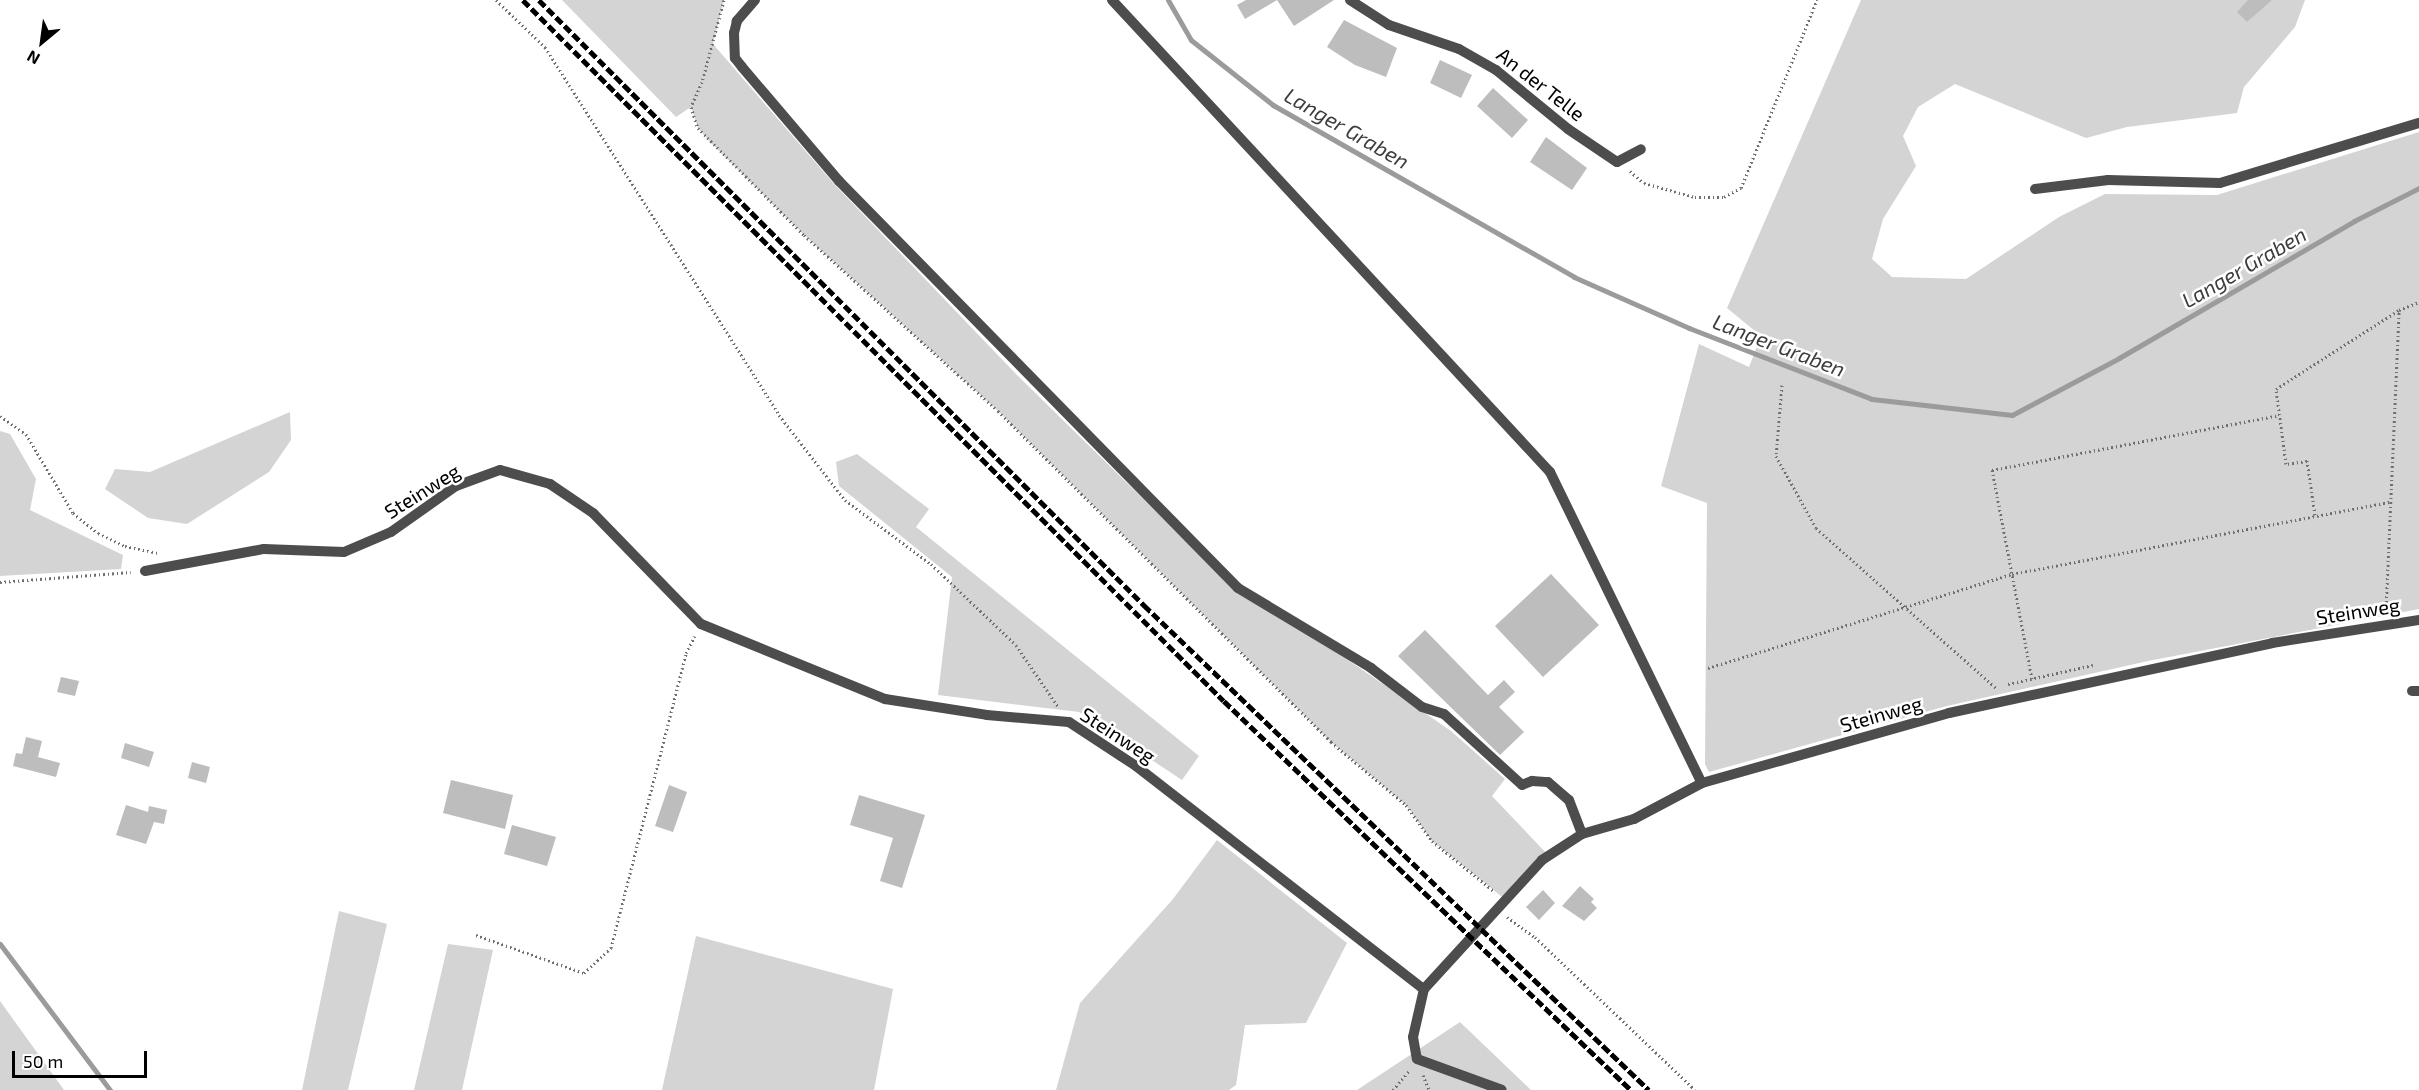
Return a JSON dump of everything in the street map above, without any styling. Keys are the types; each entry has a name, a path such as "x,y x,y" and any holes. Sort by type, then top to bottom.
{"street":[{"path":"755,0 737,21 734,33 735,58 742,67 839,181 1238,588 1371,668 1422,707 1444,714 1522,785 1548,782 1569,800 1582,834"},
{"path":"1112,0 1550,472 1702,783"},
{"name":"An der Telle","path":"1350,0 1389,25 1459,49 1489,65 1568,129 1617,162"},
{"path":"2035,189 2108,180 2220,183 2419,123"},
{"path":"1617,162 1641,149"},
{"name":"Steinweg","path":"145,571 264,549 344,552 391,532 456,486 500,470 550,484 593,513 701,624 885,699 987,715 1068,722 1145,773 1424,989 1542,860 1582,834 1634,819 1702,783 2035,694 2261,645 2419,620"},
{"path":"1424,989 1413,1037 1417,1059 1502,1090"}],"path":[{"path":"496,0 545,47 779,415 845,500 931,564 1016,645 1068,722"},
{"path":"724,0 691,115 709,141 804,235 998,411 1331,742 1406,805 1432,841 1506,900"},
{"path":"1617,162 1644,183 1675,193 1708,198 1724,197 1741,188 1817,0"},
{"path":"2315,516 2307,461 2286,464 2276,389 2399,310 2419,302"},
{"path":"2386,624 2389,502 2399,310"},
{"path":"1782,385 1776,456 1816,528 2009,700"},
{"path":"2035,694 1992,470 2279,415"},
{"path":"0,416 26,434 73,513 98,532 125,546 160,554"},
{"path":"1708,668 1907,609 2012,574 2389,502"},
{"path":"0,582 145,571"},
{"path":"476,935 584,973 611,948 686,653 701,624"},
{"path":"1498,910 1535,937 1695,1090"},
{"path":"1393,1090 1417,1059"}],"shaded area":[{"path":"562,0 724,0 713,44 835,185 1016,374 1237,591 1335,651 1451,731 1505,779 1492,796 1549,856 1506,900 1432,841 1406,805 1331,742 998,411 804,235 709,141 698,128 691,107 676,117"},
{"path":"1861,0 2305,0 2295,27 2244,87 2237,113 2127,127 2086,138 1955,84 1918,107 1903,136 1916,166 1883,219 1872,259 1892,277 1966,279 2059,217 2105,194 2217,195 2419,132 2419,609 2148,661 1947,706 1709,772 1705,764 1707,503 1661,486 1699,344 1749,367 1761,336 1727,308"},
{"path":"290,412 291,440 269,472 187,524 148,518 105,489 115,469 150,472"},
{"path":"0,431 10,434 36,479 30,510 123,555 121,569 0,576"},
{"path":"857,454 929,509 916,527 1199,756 1182,780 1079,712 938,695 952,577 839,486 836,462"},
{"path":"1217,840 1347,943 1306,1023 1245,1025 1236,1085 1229,1090 1056,1090 1080,1003 1173,899"},
{"path":"339,911 387,924 348,1090 302,1090"},
{"path":"696,936 893,989 874,1090 662,1090"},
{"path":"448,944 493,950 462,1090 414,1090"},
{"path":"0,1001 64,1090 0,1090"},
{"path":"1460,1022 1531,1090 1357,1090"}],"building":[{"path":"1246,0 1277,0 1245,19 1237,5"},
{"path":"1277,0 1334,0 1294,26"},
{"path":"2248,0 2272,0 2247,22 2237,12"},
{"path":"1344,20 1397,48 1386,77 1355,65 1327,47"},
{"path":"1440,60 1472,75 1461,98 1430,83"},
{"path":"1493,88 1528,120 1512,138 1477,106"},
{"path":"1546,137 1587,168 1572,190 1530,162"},
{"path":"1551,574 1599,625 1543,677 1495,626"},
{"path":"1425,630 1488,695 1504,680 1515,692 1499,707 1524,732 1500,755 1398,656"},
{"path":"61,677 79,681 75,696 57,692"},
{"path":"26,737 42,741 38,757 60,763 56,777 13,766 16,753 22,754"},
{"path":"125,743 154,752 149,767 121,758"},
{"path":"192,762 210,767 206,783 188,778"},
{"path":"451,780 513,795 505,829 443,813"},
{"path":"669,785 687,792 673,832 655,826"},
{"path":"859,795 925,815 902,888 880,881 893,838 850,825"},
{"path":"126,805 148,812 149,806 167,810 164,824 154,822 146,844 116,835"},
{"path":"512,825 556,837 547,866 504,854"},
{"path":"1580,886 1594,899 1591,902 1597,908 1584,921 1562,906"},
{"path":"1543,890 1555,903 1539,920 1526,907"}],"waterway":[{"name":"Langer Graben","path":"1168,0 1191,40 1273,105 1574,277 1689,328 1872,399 2012,415 2119,358 2354,221 2419,188"},
{"path":"0,944 110,1090"}],"railway":[{"path":"523,0 1224,701 1631,1090"},
{"path":"539,0 1144,605 1649,1090"}]}
